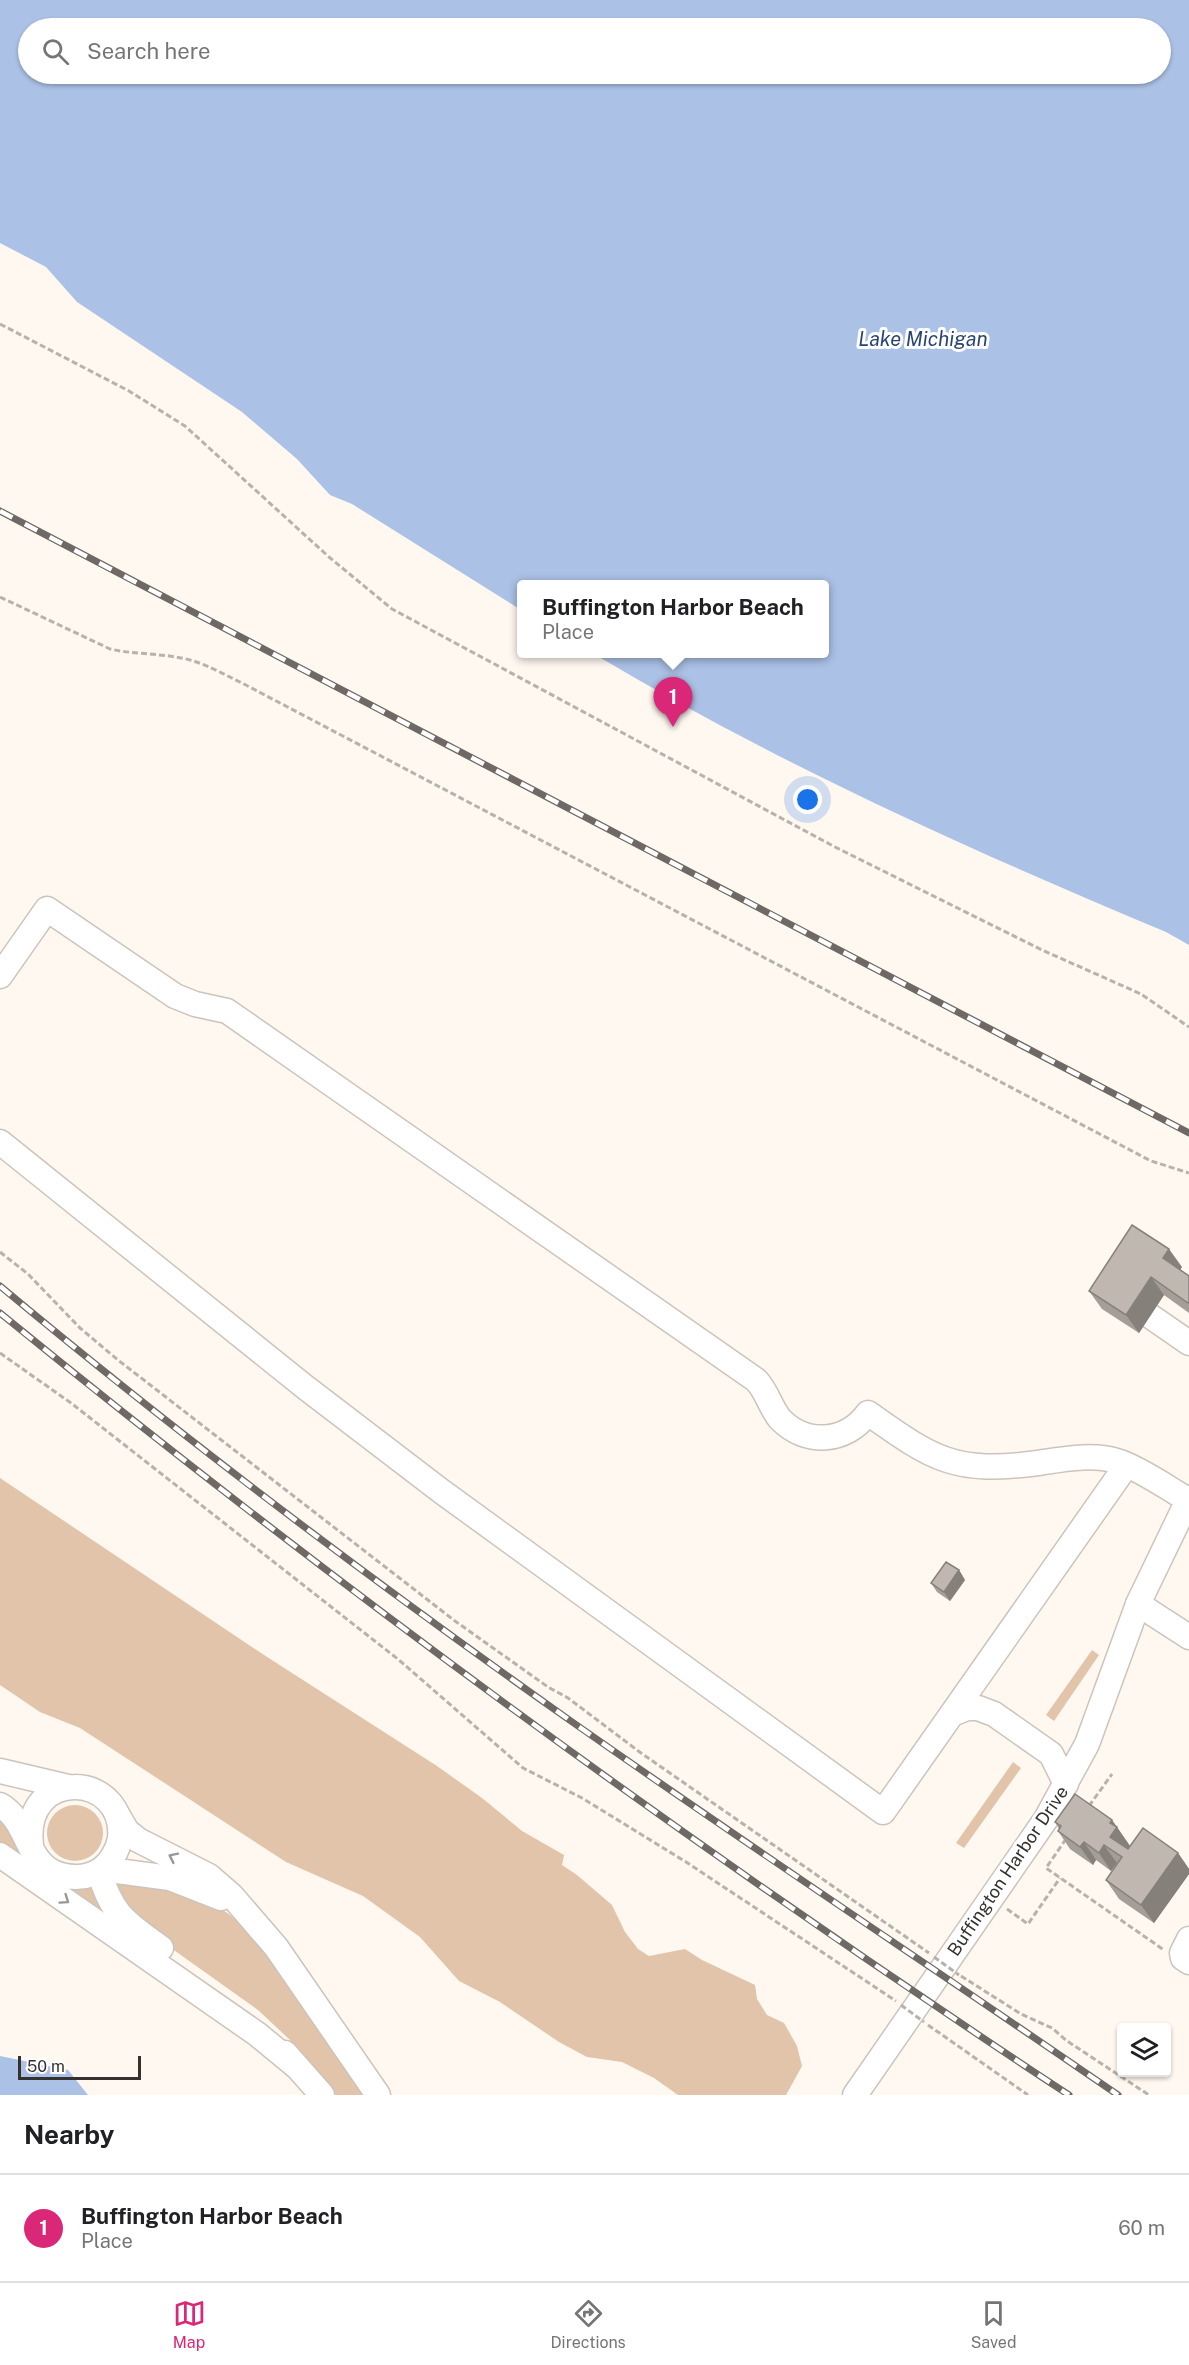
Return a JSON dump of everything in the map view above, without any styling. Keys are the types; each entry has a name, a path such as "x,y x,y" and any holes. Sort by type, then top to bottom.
{"street":[{"path":"0,976 47,909 175,996 195,1004 227,1011 756,1380 780,1419 792,1430 808,1436 824,1438 840,1436 852,1430 868,1413 921,1450 960,1465 1007,1467 1081,1457 1119,1462 1189,1499"},
{"path":"0,1142 301,1384 441,1491 883,1812 1126,1466"},
{"path":"1150,1316 1189,1343"},
{"name":"Buffington Harbor Drive","path":"855,2095 1046,1819 1066,1784 1087,1744 1138,1604 1189,1499"},
{"path":"1138,1604 1189,1637"},
{"path":"952,1714 959,1710 978,1708 994,1714 1051,1754 1066,1784"},
{"path":"0,1771 68,1787 83,1787 97,1792 109,1801 127,1831 138,1840 209,1876 232,1896 276,1947 378,2095"},
{"path":"31,1845 29,1830 33,1815 41,1802 54,1792 68,1787"},
{"path":"0,1805 18,1820 39,1860 51,1871 67,1877 84,1877 100,1870 113,1858 119,1844 120,1828 117,1814"},
{"path":"0,1855 247,2028 296,2066"},
{"path":"100,1870 170,1878 202,1889 252,1918"},
{"path":"100,1870 108,1898 118,1915 225,1993 262,2025 322,2095"}],"path":[{"path":"0,324 129,391 185,426 321,550 392,609 835,847 1042,950 1141,994 1189,1027"},
{"path":"0,597 110,649 191,660 242,683 1150,1161 1189,1173"},
{"path":"0,1252 28,1274 74,1322 118,1360 455,1621 548,1687 568,1698 661,1767 959,1975 1021,2014 1052,2028 1066,2041 1149,2095"},
{"path":"0,1353 30,1372 399,1660 447,1700 510,1759 544,1780 582,1798 686,1862 901,2005 1028,2095"},
{"path":"1085,1811 1112,1774"},
{"path":"1072,1830 1046,1868 1169,1954 1187,1952"},
{"path":"1005,1908 1028,1924 1060,1878"}],"shaded area":[{"path":"0,1478 264,1655 437,1766 482,1798 522,1831 564,1855 562,1865 612,1905 625,1932 638,1949 649,1956 685,1949 702,1960 755,1985 757,1999 767,2015 784,2023 797,2046 802,2066 786,2095 678,2095 654,2078 622,2062 587,2057 559,2042 500,2002 459,1981 420,1937 363,1896 286,1862 80,1728 40,1712 0,1685"},
{"path":"1092,1650 1099,1655 1054,1721 1046,1715"},
{"path":"1013,1762 1021,1768 964,1848 956,1843"},
{"path":"75,1805 86,1807 95,1813 101,1822 103,1833 101,1844 95,1853 86,1859 75,1861 64,1859 55,1853 49,1844 47,1833 49,1822 55,1813 64,1807"},
{"path":"0,1813 25,1851 97,1881 111,1919 0,1848"},
{"path":"117,1880 149,1882 213,1903 230,1915 255,1937 366,2095 336,2095 290,2040 258,2010 140,1926 118,1891"}],"water":[{"name":"Lake Michigan","path":"0,0 1189,0 1189,945 1166,932 947,837 803,768 663,694 601,658 829,658 829,580 517,580 517,607 352,504 330,495 297,459 242,412 77,302 46,267 0,243"},
{"path":"0,2056 68,2070 88,2095 0,2095"}],"building":[{"path":"1132,1225 1169,1249 1163,1258 1189,1276 1188,1303 1151,1277 1126,1315 1089,1291"},
{"path":"946,1562 959,1570 944,1592 931,1583"},
{"path":"1075,1794 1112,1820 1110,1823 1117,1827 1110,1837 1128,1849 1143,1828 1178,1853 1141,1905 1106,1880 1122,1857 1104,1845 1099,1853 1084,1842 1080,1847 1058,1831 1061,1826 1055,1822"}],"railway":[{"path":"0,511 1189,1133"},
{"path":"0,1286 209,1454 351,1562 495,1667 705,1814 1118,2095"},
{"path":"0,1313 259,1519 524,1718 794,1910 1069,2095"}],"place":[{"name":"Buffington Harbor Beach","path":"673,727"}]}
